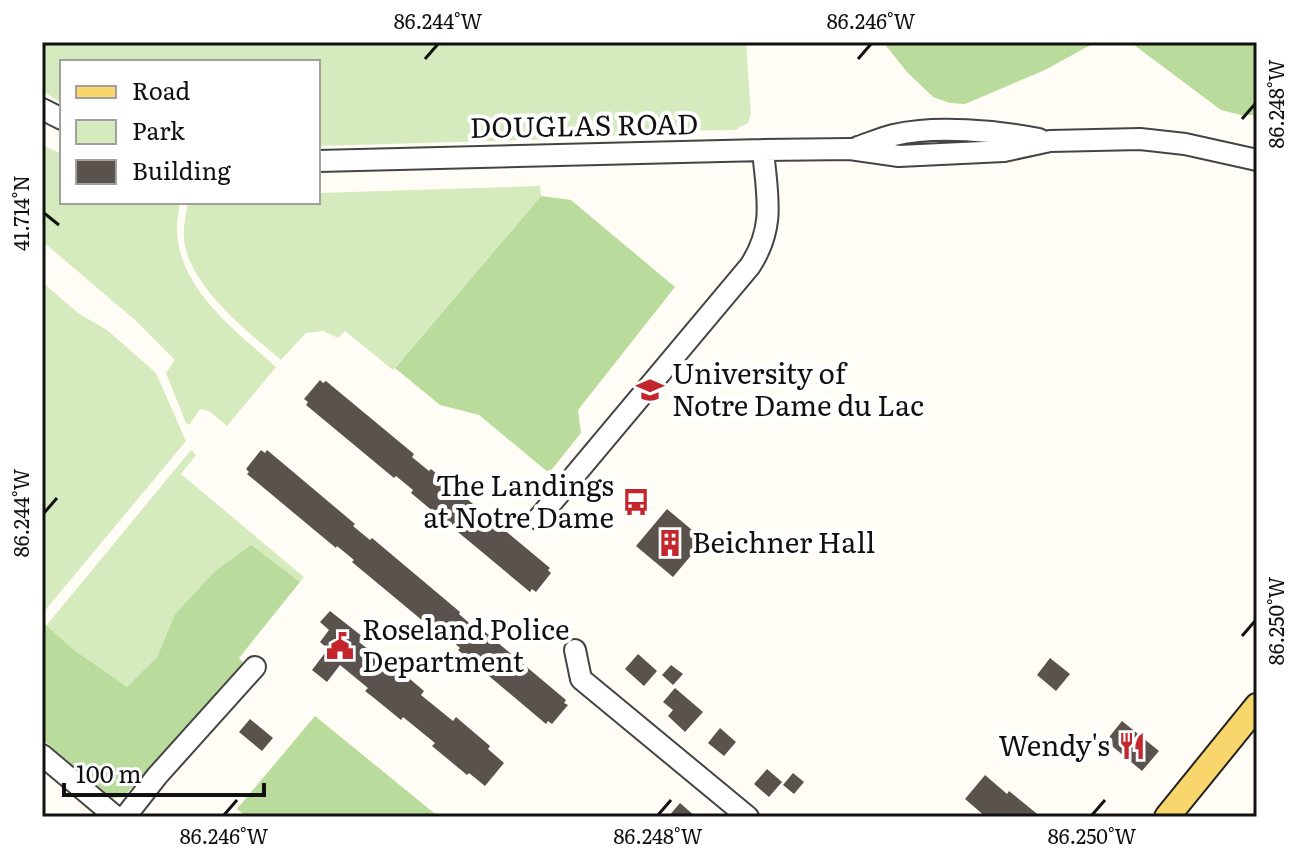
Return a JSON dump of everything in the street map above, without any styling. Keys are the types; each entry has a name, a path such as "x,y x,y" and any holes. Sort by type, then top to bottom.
{"main road":[{"path":"1167,817 1257,706"}],"street":[{"path":"42,109 60,118"},
{"name":"DOUGLAS ROAD","path":"320,161 850,149 899,156 938,155 1004,151 1050,141 1140,139 1185,144 1257,160"},
{"path":"538,519 761,249 768,221 763,150"},
{"path":"575,650 581,679 748,817"},
{"path":"42,755 116,815 157,776 255,667"}],"green space":[{"path":"42,42 746,42 751,115 748,123 735,130 652,131 592,138 320,146 320,60 60,60 60,102 42,91"},
{"path":"883,42 1096,42 1045,70 965,104 933,97 907,72"},
{"path":"1130,42 1257,42 1257,115 1221,110"},
{"path":"42,145 60,153 60,204 180,204 177,233 189,273 213,308 276,367 227,426 209,411 200,409 189,425 166,373 175,360 135,320 42,241"},
{"path":"540,186 541,196 393,370 345,331 338,338 323,331 306,333 281,360 222,307 208,291 188,257 184,240 188,204 320,204 320,193"},
{"path":"541,196 571,200 675,287 578,410 581,433 549,473 479,415 440,405 395,368"},
{"path":"42,282 78,313 107,330 156,373 186,441 42,614"},
{"path":"191,450 196,455 181,474 304,577 300,582 251,546 214,572 175,614 157,657 127,688 46,626"},
{"path":"251,545 300,582 239,658 245,664 123,797 112,798 42,739 42,622 74,650 127,687 157,657 175,614 214,572"},
{"path":"315,716 439,817 247,817 237,809"}],"building":[{"path":"320,380 323,383 326,381 414,454 412,457 429,471 431,469 550,568 551,573 536,592 532,589 530,592 411,493 413,490 396,476 394,478 306,405 308,402 304,399"},
{"path":"261,450 265,453 267,450 355,524 353,526 370,540 372,538 475,628 478,626 566,700 564,703 568,705 552,724 548,721 546,724 458,650 460,648 443,633 441,636 352,562 354,560 247,474 246,469"},
{"name":"Beichner Hall","path":"667,509 704,540 673,577 636,546"},
{"path":"330,611 363,637 359,642 388,665 390,662 424,691 421,695 453,721 456,717 490,746 488,749 504,763 485,786 432,746 435,743 403,717 401,720 365,691 368,688 340,665 327,682 312,670 328,649 320,642 329,630 320,622"},
{"path":"638,654 657,671 644,686 625,669"},
{"path":"1050,658 1070,674 1056,691 1037,675"},
{"path":"671,665 683,674 673,685 662,675"},
{"path":"675,688 703,712 685,732 668,716 673,710 663,702"},
{"path":"250,719 273,738 262,751 239,732"},
{"name":"Wendy's","path":"1122,721 1159,751 1142,771 1106,741"},
{"path":"720,728 736,742 724,756 708,743"},
{"path":"767,769 782,782 769,797 754,784"},
{"path":"793,773 804,782 794,794 783,785"},
{"path":"985,775 1041,817 986,817 965,799"},
{"path":"680,803 696,817 668,817"}],"place":[{"name":"University of Notre Dame du Lac","path":"650,390"},
{"name":"The Landings at Notre Dame","path":"636,502"},
{"name":"Beichner Hall","path":"670,543"},
{"name":"Roseland Police Department","path":"340,646"},
{"name":"Wendy's","path":"1132,746"}]}
